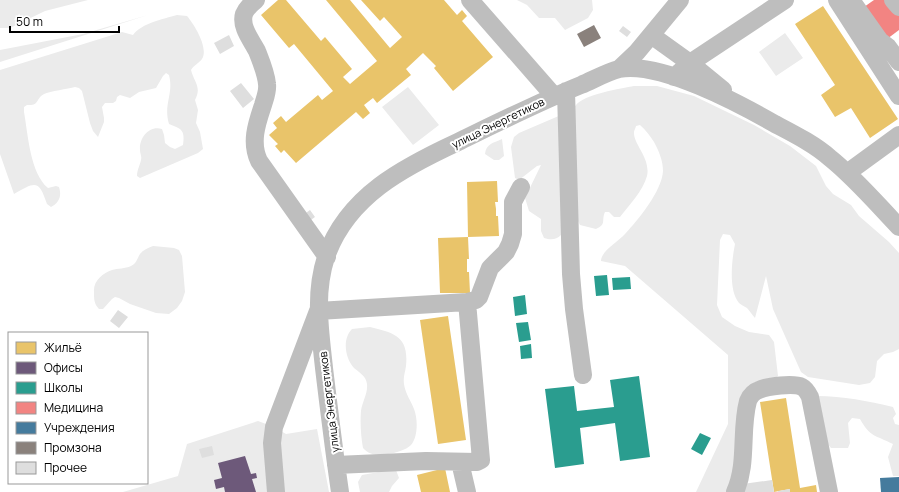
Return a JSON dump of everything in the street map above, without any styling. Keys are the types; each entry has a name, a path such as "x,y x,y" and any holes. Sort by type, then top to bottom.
{"street":[{"path":"256,0 244,15 246,32 256,50 267,83 266,98 254,137 255,154 327,257"},
{"path":"470,0 560,93 571,274 583,375"},
{"path":"619,69 628,62 680,0"},
{"path":"674,77 690,63 785,0"},
{"path":"837,0 899,96"},
{"path":"851,0 880,41 888,47 899,62"},
{"path":"893,0 899,7"},
{"path":"651,35 690,63 739,104"},
{"name":"улица Энергетиков","path":"340,492 318,311 319,292 323,269 331,244 345,220 367,196 386,181 433,154 560,93 619,69 646,70 695,84 739,104 811,144 831,158 899,227"},
{"path":"847,173 899,135"},
{"path":"276,492 272,443 274,427 318,311 466,302 476,300 479,297 490,268 506,252 510,244 513,234 513,202 521,187"},
{"path":"336,465 426,461 480,461 482,457 466,302"},
{"path":"735,492 740,478 744,457 748,400 750,396 758,390 793,385 805,388 810,397 829,492"},
{"path":"460,462 468,492"}],"shaded area":[{"path":"0,0 88,0 45,11 10,28 0,28"},
{"path":"517,0 592,0 593,10 588,18 565,30 555,18 539,18 527,5"},
{"path":"148,15 0,62 0,50 83,34"},
{"path":"177,15 187,16 197,30 204,49 202,59 191,70 198,88 195,100 198,110 196,123 200,132 203,149 198,153 140,178 137,176 141,159 141,141 149,131 157,128 162,129 165,143 170,147 175,149 183,145 182,131 169,124 167,117 170,82 169,75 166,73 156,88 139,92 130,98 120,95 113,103 105,103 102,107 104,122 98,137 93,131 82,91 79,88 75,87 50,92 41,96 36,103 24,107 24,112 31,153 37,173 48,188 56,186 59,187 59,199 51,207 47,204 42,190 36,185 27,187 14,194 0,154 0,70 122,32 133,35 147,24"},
{"path":"785,33 803,58 776,76 759,52"},
{"path":"634,86 657,86 694,96 754,125 790,146 816,166 826,186 833,194 851,205 859,216 889,242 899,253 899,349 884,354 877,361 875,377 870,383 859,385 808,377 801,372 773,309 766,276 755,318 747,308 739,303 733,290 732,283 735,244 730,235 723,234 720,240 717,305 722,317 735,326 749,332 769,335 774,342 778,376 769,382 750,385 743,393 733,472 727,492 696,492 728,424 728,355 625,266 601,261 607,250 625,234 648,205 662,179 663,167 659,152 654,142 640,125 636,126 634,137 647,163 648,169 645,182 639,192 620,217 614,217 609,212 605,212 603,224 596,229 580,225 577,219 574,107 580,101 594,95"},
{"path":"408,87 439,125 413,145 382,107"},
{"path":"561,115 561,235 555,239 549,239 544,238 541,231 541,219 529,211 525,198 541,165 537,166 519,180 515,178 511,147 514,137 519,133"},
{"path":"502,139 504,156 499,160 494,160 485,154 488,146"},
{"path":"153,246 174,248 179,250 182,256 185,292 182,301 177,308 169,314 156,313 115,297 103,309 99,309 95,301 94,288 99,278 112,270 126,268 133,265 141,253"},
{"path":"370,327 393,334 402,342 405,348 406,356 404,379 405,387 416,418 417,428 411,445 403,450 388,454 371,454 363,448 361,411 367,391 367,384 364,377 354,368 348,359 346,348 347,338 352,329"},
{"path":"817,396 855,399 893,407 896,414 893,418 895,424 899,425 899,476 893,476 888,457 893,444 870,432 860,419 852,418 848,423 850,443 848,448 831,448 827,443"},
{"path":"258,421 274,427 286,434 317,429 329,492 123,492 178,476 187,444"},
{"path":"396,470 399,478 389,492 360,492 358,482 362,475"}],"building: Жильё":[{"path":"278,0 286,0 321,41 325,37 352,69 343,77 350,84 377,61 326,0 350,0 390,48 402,37 384,17 380,21 361,0 444,0 457,15 462,10 467,16 462,21 493,57 453,91 434,68 436,66 423,53 406,69 411,75 377,103 373,98 364,105 370,113 363,119 356,112 296,163 284,150 281,153 275,146 278,144 269,135 277,128 273,123 281,116 286,122 318,95 322,100 333,91 294,44 289,48 261,15"},
{"path":"823,6 898,119 870,138 851,108 835,117 821,95 835,85 795,24"},
{"path":"497,181 498,202 495,202 496,216 498,216 499,236 468,237 467,182"},
{"path":"468,237 469,259 467,259 467,272 469,272 470,293 440,293 438,238"},
{"path":"448,316 466,440 438,444 420,320"},
{"path":"786,398 800,488 816,485 817,492 790,492 790,489 774,492 760,402"},
{"path":"445,468 450,492 421,492 417,475"}],"building: Офисы":[{"path":"245,456 251,474 256,473 257,478 252,479 256,492 225,492 224,487 216,489 214,480 222,478 218,463"}],"building: Школы":[{"path":"607,275 609,295 596,296 594,276"},
{"path":"630,277 631,289 613,290 612,278"},
{"path":"525,295 527,314 515,316 513,297"},
{"path":"528,322 531,340 519,342 516,323"},
{"path":"531,344 532,358 521,359 520,346"},
{"path":"639,376 650,457 620,461 615,423 580,428 584,464 555,468 545,389 574,386 577,411 614,407 610,380"},
{"path":"700,433 711,438 702,455 691,449"}],"building: Медицина":[{"path":"874,0 887,0 899,16 899,30 887,39 864,7"}],"building: Учреждения":[{"path":"899,477 899,492 881,492 880,478"}],"building: Промзона":[{"path":"594,25 601,38 584,47 577,34"}],"building: Прочее":[{"path":"623,26 631,32 627,37 619,31"},
{"path":"229,35 234,46 220,54 214,43"},
{"path":"241,83 254,99 243,108 230,91"},
{"path":"310,210 315,217 308,222 303,215"},
{"path":"118,310 128,317 119,328 110,321"},
{"path":"212,446 214,455 202,458 199,449"},
{"path":"772,480 774,492 744,492 743,484"},
{"path":"790,489 790,492 778,492 778,491"}]}
